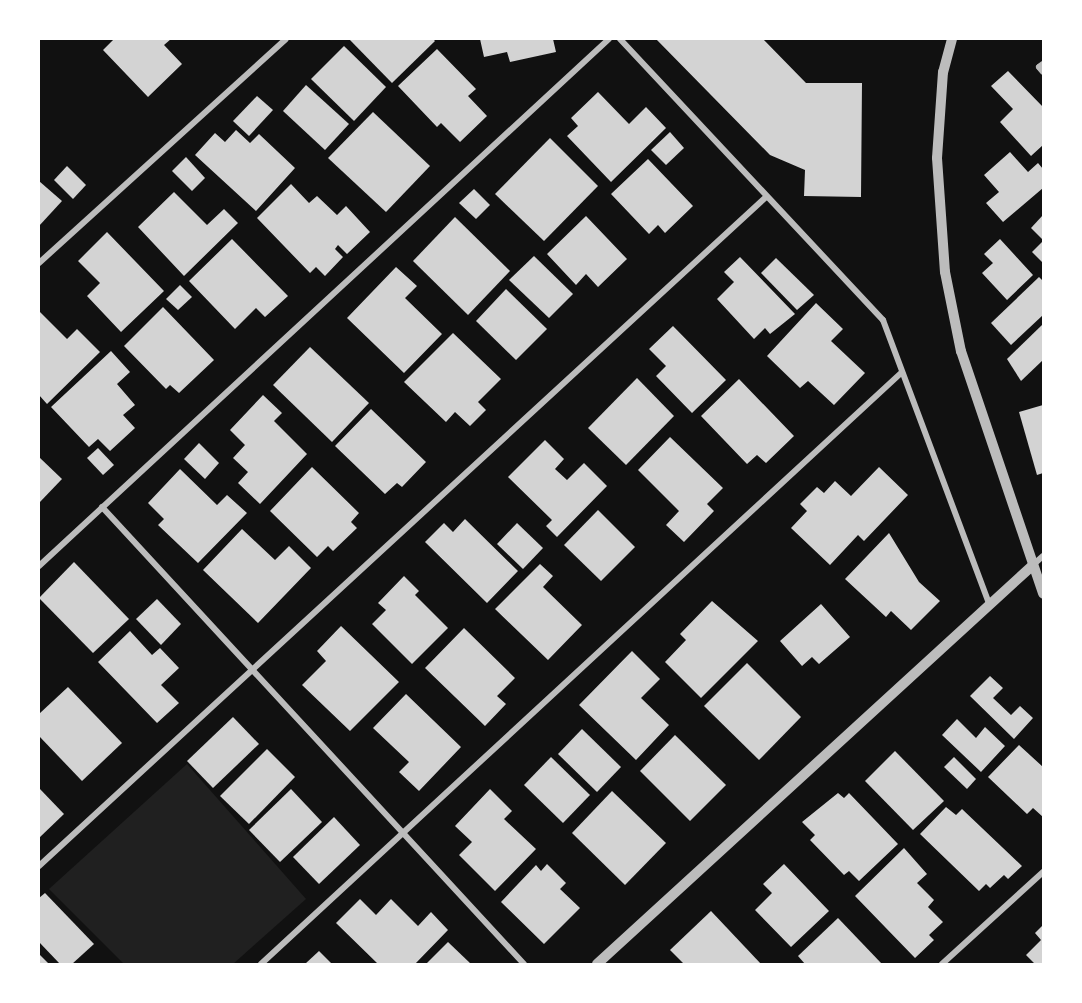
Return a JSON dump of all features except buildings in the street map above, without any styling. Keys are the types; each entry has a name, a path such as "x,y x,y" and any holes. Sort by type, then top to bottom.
{"street":[{"path":"39,263 286,39"},
{"path":"39,566 609,39"},
{"path":"620,39 883,320 988,603"},
{"path":"952,39 944,72 937,158 945,272 961,351 1043,593"},
{"path":"1043,64 1039,67 1043,72"},
{"path":"39,866 766,197"},
{"path":"261,964 901,373"},
{"path":"102,507 524,964"},
{"path":"597,964 988,603 1043,556"},
{"path":"942,964 1043,872"}],"shaded area":[{"path":"187,764 306,899 233,964 124,964 49,889"}]}
